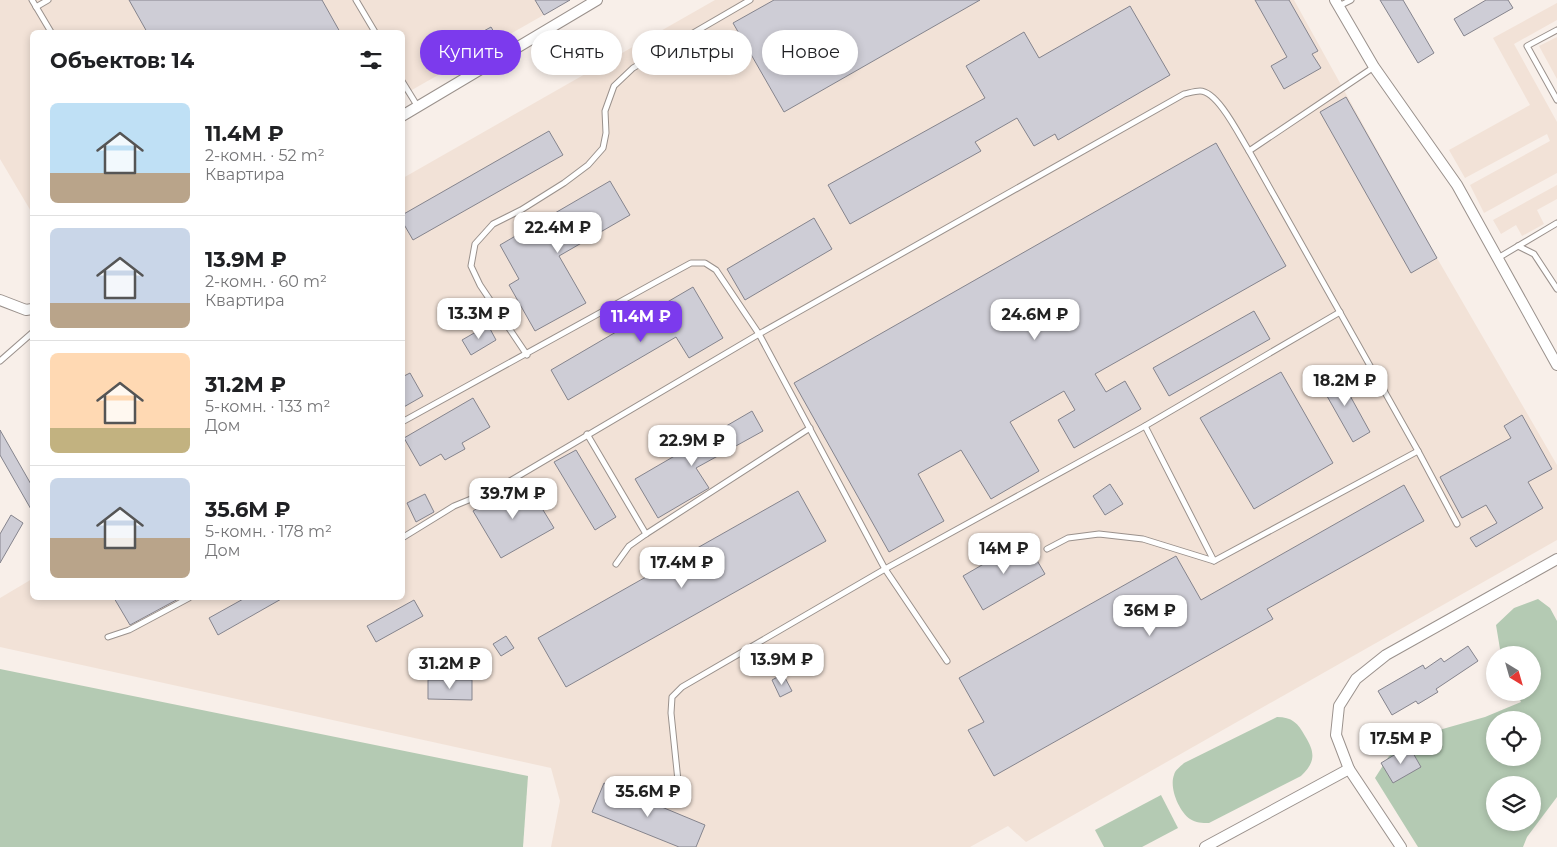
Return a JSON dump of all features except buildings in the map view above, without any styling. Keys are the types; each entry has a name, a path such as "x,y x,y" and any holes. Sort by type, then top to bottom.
{"street":[{"path":"405,114 597,0"},
{"path":"1337,3 1374,67 1457,185 1557,365"},
{"path":"0,300 26,310 30,309"},
{"path":"1401,847 1349,769 1336,735 1339,706 1356,679 1386,655 1557,559"},
{"path":"1205,847 1349,769"}],"lane":[{"path":"32,0 50,30"},
{"path":"36,7 48,0"},
{"path":"356,0 374,30"},
{"path":"527,355 480,285 470,266 475,244 493,224 521,210 564,183 588,165 603,148 606,133 605,111 614,86 633,68 750,0"},
{"path":"1337,3 1351,0"},
{"path":"1557,30 1527,46 1557,100"},
{"path":"1249,151 1374,67"},
{"path":"405,85 418,107"},
{"path":"405,536 454,506 498,488 759,334 1184,94 1201,91 1213,96 1224,110 1249,151 1457,524"},
{"path":"1498,258 1557,223"},
{"path":"1518,246 1534,254 1557,289"},
{"path":"405,420 527,355 691,263 705,263 716,270 759,334 885,569 947,661"},
{"path":"680,800 671,712 672,697 682,687 885,569 1145,426 1340,312"},
{"path":"0,361 30,335"},
{"path":"1145,426 1214,561"},
{"path":"616,564 629,546 646,534 810,428"},
{"path":"587,434 646,534"},
{"path":"1047,549 1068,538 1099,534 1143,539 1214,561 1418,451"},
{"path":"108,637 129,630 185,600"}],"shaded area":[{"path":"0,0 570,0 517,30 420,30 420,75 438,75 405,94 405,30 30,30 30,210 0,159"},
{"path":"715,0 1294,0 1437,258 1557,465 1557,540 1026,842 1008,826 970,847 551,847 560,801 551,768 0,647 0,598 30,580 30,600 405,600 405,177 584,75 622,75 622,53 632,47 632,75 752,75 752,30 662,30"},
{"path":"1557,3 1557,20 1514,44 1557,122 1557,173 1484,213 1470,185 1550,141 1547,134 1465,178 1449,150 1530,105 1493,38"},
{"path":"1557,37 1557,79 1539,46"},
{"path":"1557,185 1557,199 1537,210 1544,224 1522,236 1516,225 1501,234 1493,220"}],"green space":[{"path":"1538,599 1550,608 1557,621 1557,797 1541,818 1541,776 1486,776 1486,831 1532,831 1523,847 1418,847 1375,778 1389,756 1432,732 1486,717 1486,766 1541,766 1541,711 1499,711 1521,701 1541,701 1541,646 1500,646 1496,625 1514,608"},
{"path":"0,669 528,776 523,847 0,847"},
{"path":"1277,717 1287,718 1294,722 1300,728 1311,747 1312,757 1306,771 1301,776 1209,823 1201,823 1190,819 1182,811 1174,793 1173,780 1177,770 1184,763"},
{"path":"1161,795 1178,828 1142,847 1104,847 1095,830"}]}
